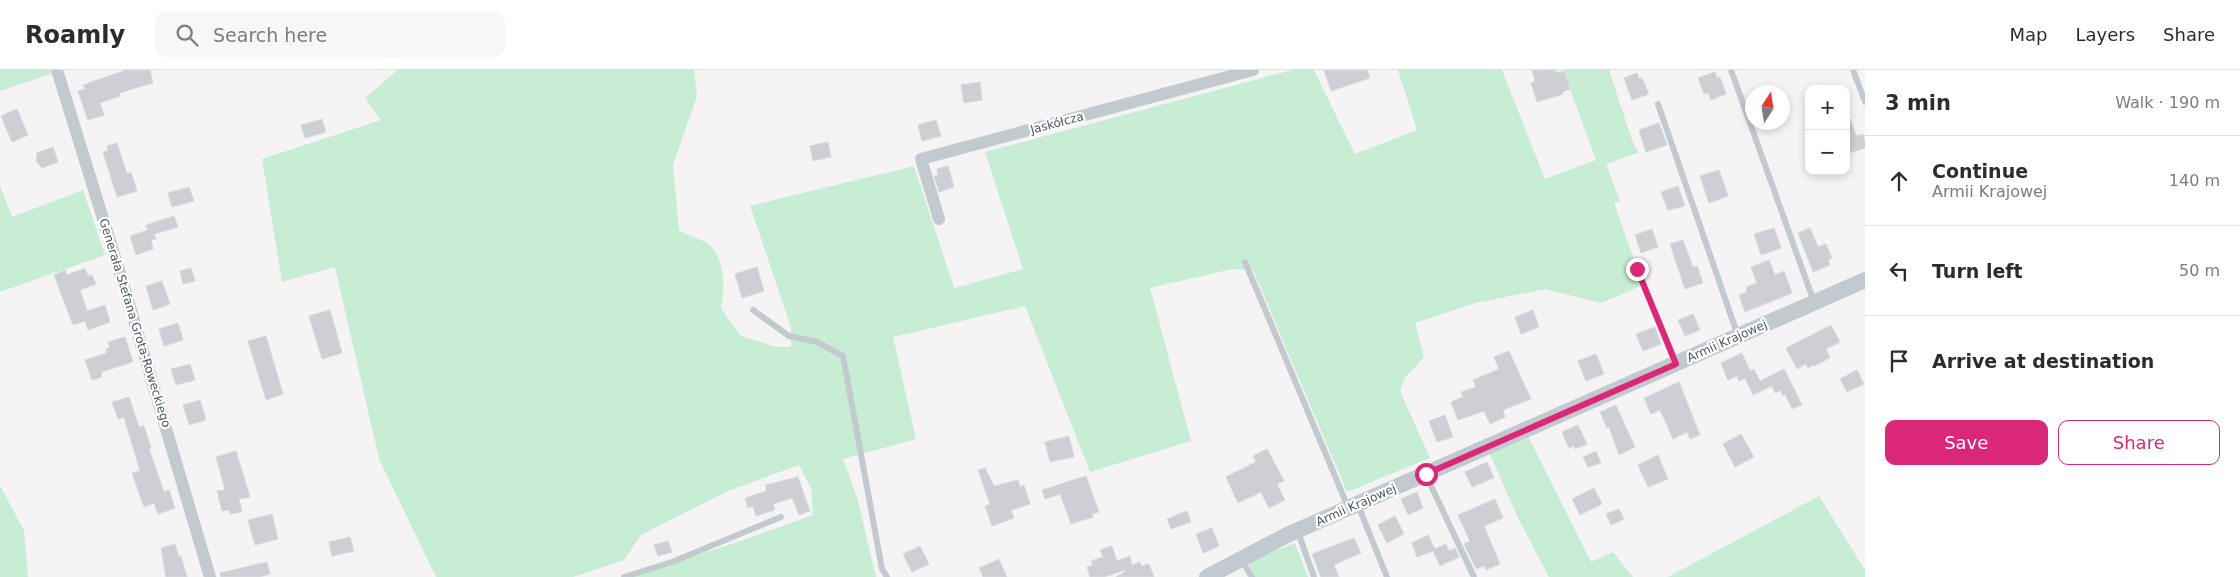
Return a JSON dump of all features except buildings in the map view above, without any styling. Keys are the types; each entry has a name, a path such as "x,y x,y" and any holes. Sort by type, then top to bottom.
{"street":[{"name":"Generała Stefana Grota-Roweckiego","path":"57,70 125,288 210,577"},
{"name":"Jaskółcza","path":"939,219 921,159 1253,70"},
{"name":"Armii Krajowej","path":"1207,577 1240,558 1298,530 1865,280"}],"lane":[{"path":"1731,70 1814,303"},
{"path":"1853,70 1865,102"},
{"path":"1658,104 1738,336"},
{"path":"1245,262 1353,506 1387,577"},
{"path":"1637,269 1676,364"},
{"path":"753,310 789,336 817,342 843,356 882,569 887,577"},
{"path":"1426,474 1474,577"},
{"path":"624,577 672,562 781,517"},
{"path":"1298,530 1314,577"},
{"path":"1240,558 1252,577"}],"green space":[{"path":"0,70 50,70 51,74 0,91"},
{"path":"398,70 694,70 697,96 673,165 679,230 703,241 711,246 716,253 720,262 723,281 721,308 741,336 777,347 791,347 791,327 750,206 914,166 954,288 1023,269 985,152 1292,70 1314,70 1355,154 1417,130 1398,70 1502,70 1545,179 1596,160 1563,70 1609,70 1638,153 1606,164 1620,201 1614,203 1643,285 1601,303 1545,289 1475,303 1415,323 1424,357 1405,378 1400,391 1430,458 1347,492 1253,270 1232,269 1150,288 1191,441 1090,472 1025,306 893,337 916,439 843,459 857,497 876,577 628,577 738,542 813,515 811,488 799,465 728,491 641,535 624,560 573,577 436,577 379,459 335,267 282,282 262,159 381,120 365,98"},
{"path":"0,186 12,217 83,190 105,255 0,292"},
{"path":"1529,438 1591,562 1613,552 1633,577 1549,577 1517,516 1489,452"},
{"path":"0,486 24,530 28,577 0,577"},
{"path":"1819,496 1865,570 1865,577 1668,577"},
{"path":"1295,543 1308,577 1254,577 1248,562"}],"route":[{"path":"1426,474 1676,364 1637,269"}]}
